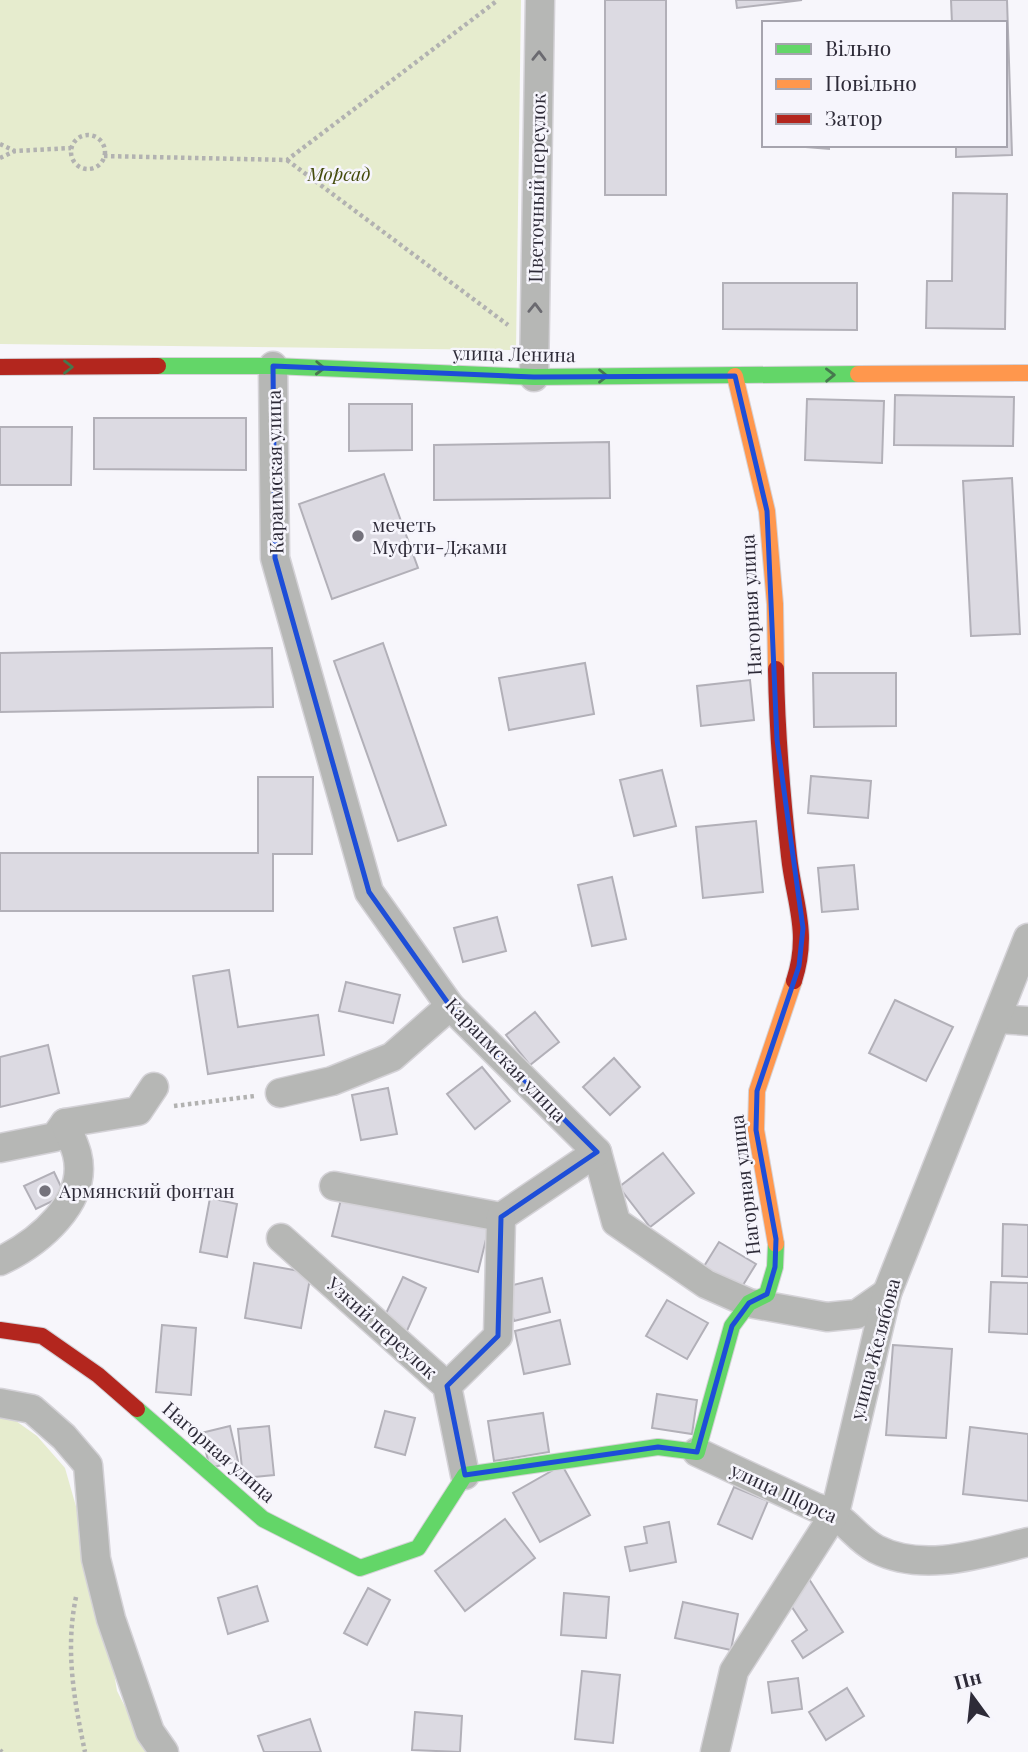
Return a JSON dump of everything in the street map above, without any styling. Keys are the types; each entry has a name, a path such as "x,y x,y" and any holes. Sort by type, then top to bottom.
{"street":[{"name":"Цветочный переулок","path":"534,377 540,0"},
{"name":"улица Ленина","path":"0,367 273,366 534,377 1028,373"},
{"name":"Караимская улица","path":"273,366 275,558 369,892 450,1006 597,1152"},
{"name":"Нагорная улица","path":"697,1452 733,1326 749,1303 767,1294 775,1268 776,1240 756,1130 757,1091 799,966 803,928 791,877 777,740 775,604 766,511 735,376"},
{"name":"улица Желябова","path":"715,1752 734,1671 835,1513 887,1293 1028,938"},
{"path":"280,1093 332,1081 392,1057 450,1006"},
{"path":"998,1019 1028,1021"},
{"path":"0,1149 55,1137 65,1123 138,1111 154,1087"},
{"path":"0,1261 55,1223 74,1193 78,1156 65,1123"},
{"path":"334,1186 500,1217 597,1152 616,1222 706,1284 749,1303 827,1317 857,1314 887,1293"},
{"path":"447,1386 498,1336 500,1217"},
{"name":"Узкий переулок","path":"281,1238 447,1386 465,1475"},
{"name":"Нагорная улица","path":"0,1330 42,1336 98,1375 263,1519 360,1568 418,1548 465,1475"},
{"path":"0,1403 32,1409 64,1437 88,1465 96,1559 111,1619 150,1732 164,1752"},
{"path":"465,1475 658,1447 697,1452"},
{"name":"улица Щорса","path":"697,1452 815,1507 835,1513 875,1548 915,1561 967,1557 1028,1542"}],"path":[{"path":"287,160 498,0"},
{"path":"89,135 102,142 104,156 95,167 80,168 74,163 71,148 74,141 89,135"},
{"path":"0,144 15,151"},
{"path":"0,158 15,151 71,148"},
{"path":"104,156 287,160 535,344"},
{"path":"138,1111 280,1093"},
{"path":"85,1752 75,1702 70,1640 76,1598 96,1559"}],"highlighted area":[{"path":"273,366 534,377 735,376 767,511 777,740 803,928 799,966 757,1091 756,1130 776,1239 775,1267 767,1294 749,1303 732,1326 697,1452 658,1447 465,1475 447,1386 498,1336 501,1217 597,1152 450,1006 369,892 275,558"}],"green space":[{"name":"Морсад","path":"0,0 521,0 516,350 0,344"},
{"path":"0,1415 9,1416 37,1436 65,1468 101,1594 117,1691 148,1752 0,1752"}],"building":[{"path":"605,0 666,0 666,195 605,195"},
{"path":"736,0 802,0 737,8"},
{"path":"951,0 1007,0 1012,155 956,157 956,147 1007,147 1007,21 952,21"},
{"path":"953,193 1007,194 1005,329 926,328 927,281 952,281"},
{"path":"723,283 857,283 857,330 723,329"},
{"path":"895,395 1014,397 1013,446 894,445"},
{"path":"807,399 884,401 882,463 805,460"},
{"path":"349,404 412,404 412,450 349,451"},
{"path":"94,418 246,418 246,470 94,469"},
{"path":"0,427 72,427 71,485 0,485"},
{"path":"609,442 610,498 434,500 434,445"},
{"name":"мечеть Муфти-Джами","path":"384,474 418,568 332,599 299,504"},
{"path":"1012,478 1020,634 971,636 963,481"},
{"path":"383,643 446,825 398,841 334,661"},
{"path":"272,648 273,707 0,712 0,653"},
{"path":"585,663 594,714 509,730 499,678"},
{"path":"813,673 896,673 896,726 814,727"},
{"path":"750,680 754,720 701,726 697,686"},
{"path":"662,770 676,826 634,836 620,780"},
{"path":"811,776 871,781 868,818 808,813"},
{"path":"258,777 313,777 312,854 273,854 273,911 0,911 0,853 258,853"},
{"path":"756,821 763,892 703,898 696,827"},
{"path":"854,865 858,909 822,912 818,868"},
{"path":"612,877 626,939 592,946 578,885"},
{"path":"497,917 506,951 463,962 454,928"},
{"path":"229,970 238,1027 318,1015 324,1055 208,1074 193,976"},
{"path":"346,982 400,995 393,1023 339,1011"},
{"path":"895,1000 953,1027 926,1081 869,1053"},
{"path":"535,1012 559,1042 530,1065 506,1035"},
{"path":"48,1045 59,1093 0,1107 0,1057"},
{"path":"614,1058 640,1087 610,1115 583,1087"},
{"path":"482,1067 510,1101 475,1129 447,1094"},
{"path":"388,1088 397,1134 361,1140 352,1095"},
{"path":"663,1153 694,1193 650,1227 619,1187"},
{"name":"Армянский фонтан","path":"54,1172 65,1195 36,1209 24,1186"},
{"path":"343,1191 489,1227 478,1272 332,1236"},
{"path":"210,1198 237,1204 227,1257 200,1252"},
{"path":"1003,1224 1028,1225 1028,1277 1002,1276"},
{"path":"719,1242 756,1264 740,1290 703,1268"},
{"path":"254,1263 311,1273 301,1328 245,1318"},
{"path":"403,1277 426,1288 406,1333 382,1322"},
{"path":"542,1278 550,1312 514,1321 505,1287"},
{"path":"991,1282 1028,1283 1028,1334 989,1332"},
{"path":"667,1300 708,1323 687,1359 646,1336"},
{"path":"560,1320 570,1364 524,1374 515,1331"},
{"path":"162,1325 196,1328 191,1395 156,1392"},
{"path":"893,1345 952,1349 946,1438 886,1435"},
{"path":"657,1394 697,1400 692,1434 652,1428"},
{"path":"385,1411 415,1418 405,1455 375,1447"},
{"path":"543,1413 549,1452 494,1461 488,1421"},
{"path":"230,1426 238,1461 210,1468 201,1433"},
{"path":"269,1426 274,1475 243,1478 238,1429"},
{"path":"970,1427 1028,1434 1028,1501 963,1494"},
{"path":"562,1465 590,1515 540,1542 513,1493"},
{"path":"734,1487 768,1501 752,1539 718,1524"},
{"path":"505,1519 535,1558 465,1611 435,1571"},
{"path":"669,1522 676,1562 630,1571 625,1547 647,1543 644,1527"},
{"path":"809,1579 843,1632 803,1658 792,1641 807,1630 784,1595"},
{"path":"257,1586 268,1621 228,1634 218,1598"},
{"path":"368,1588 390,1600 367,1645 344,1633"},
{"path":"564,1593 609,1597 606,1638 561,1635"},
{"path":"683,1602 738,1614 731,1650 675,1638"},
{"path":"582,1671 620,1675 613,1743 575,1739"},
{"path":"798,1678 802,1709 772,1713 768,1682"},
{"path":"847,1688 864,1716 826,1740 809,1712"},
{"path":"415,1712 462,1716 460,1752 412,1750"},
{"path":"310,1719 321,1752 264,1752 258,1736"}],"traffic: fast":[{"path":"158,366 273,366 534,377 858,374"},
{"path":"137,1409 263,1519 360,1568 418,1548 465,1475 658,1447 697,1452 732,1326 749,1303 767,1294 775,1267 776,1244"}],"traffic: slow":[{"path":"858,374 1028,373"},
{"path":"735,376 767,511 775,604 776,669"},
{"path":"776,1244 756,1130 757,1091 794,981"}],"traffic: jam":[{"path":"0,367 158,366"},
{"path":"776,669 784,809 801,932 799,963 794,981"},
{"path":"0,1330 42,1336 98,1375 137,1409"}],"place":[{"name":"мечеть Муфти-Джами","path":"358,536"},
{"name":"Армянский фонтан","path":"45,1191"}]}
